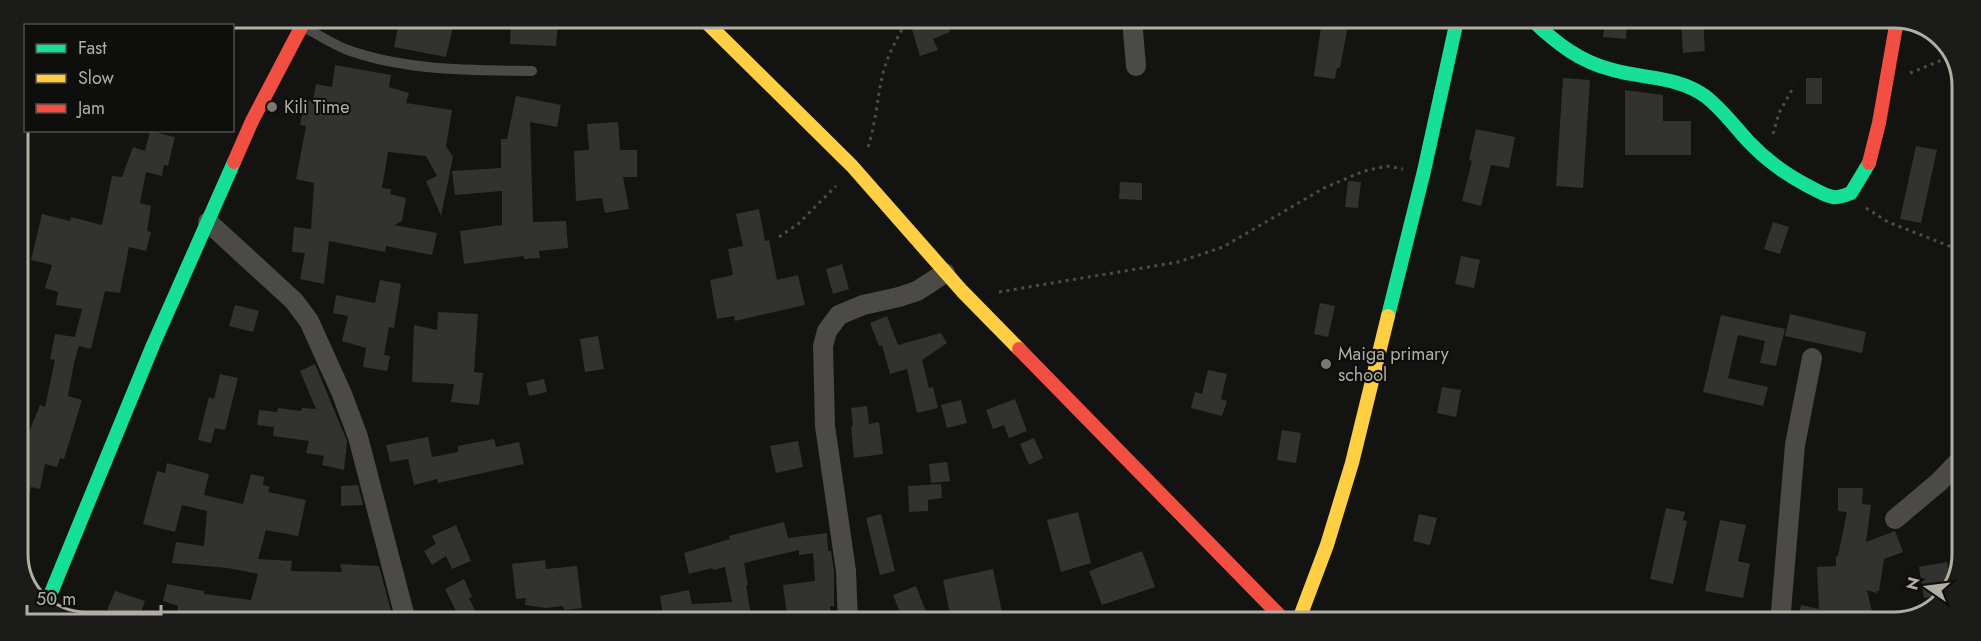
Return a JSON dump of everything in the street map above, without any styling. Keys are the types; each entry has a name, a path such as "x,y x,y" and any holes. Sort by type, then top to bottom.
{"main road":[{"path":"49,598 153,345 252,121 301,28"},
{"path":"712,28 852,166 945,273 1085,419 1276,612"},
{"path":"1302,612 1327,545 1352,464 1424,171 1454,28"},
{"path":"1540,28 1576,57 1600,67 1689,86 1708,98 1728,116 1752,144 1766,156 1807,186 1835,198 1851,193 1870,161 1888,78 1896,28"}],"street":[{"path":"1133,28 1136,66"},
{"path":"234,116 252,121"},
{"path":"208,222 294,302 309,321 342,394 358,437 404,612"},
{"path":"848,612 846,571 825,426 823,346 827,330 839,315 852,309 917,291 945,273"},
{"path":"1781,612 1795,445 1812,358"},
{"path":"1895,519 1952,468"}],"lane":[{"path":"313,28 344,48 382,60 427,67 532,70"}],"path":[{"path":"779,237 819,205 852,166 860,162 865,155 872,136 883,74 903,28"},
{"path":"1888,78 1914,73 1945,59"},
{"path":"1766,156 1779,113 1794,86"},
{"path":"994,292 1104,276 1178,262 1223,247 1324,188 1364,171 1387,166 1424,171"},
{"path":"1851,193 1870,213 1952,247"}],"building":[{"path":"398,28 453,28 446,57 394,47"},
{"path":"511,28 558,28 556,46 510,44"},
{"path":"912,28 948,28 950,32 933,39 938,50 920,56"},
{"path":"1321,28 1348,28 1340,68 1337,68 1335,79 1314,76"},
{"path":"1604,28 1627,28 1626,39 1603,37"},
{"path":"1681,28 1704,28 1705,51 1683,53"},
{"path":"335,65 391,75 389,87 409,93 406,103 452,110 446,146 453,157 441,216 426,181 437,176 426,156 388,152 382,188 391,189 390,194 406,198 402,221 394,225 437,233 432,255 386,246 385,252 329,241 324,284 300,279 305,253 292,252 294,227 311,229 314,183 296,179 306,126 300,125 305,100 313,101 316,84 332,87"},
{"path":"1563,78 1590,80 1583,188 1556,186"},
{"path":"1806,78 1822,78 1822,104 1806,104"},
{"path":"1625,90 1663,95 1663,121 1691,121 1691,155 1625,155"},
{"path":"516,96 561,105 557,127 530,122 533,222 566,221 568,248 539,251 540,258 524,259 524,256 464,264 460,231 502,225 502,191 455,195 452,171 501,168 501,139 507,139"},
{"path":"618,122 620,150 637,150 637,177 623,177 629,209 605,213 602,198 576,201 574,151 589,150 587,124"},
{"path":"1476,129 1515,137 1509,168 1491,165 1481,206 1462,201 1472,161 1469,160"},
{"path":"150,132 175,137 168,166 164,165 162,176 146,172 140,203 151,206 147,231 151,232 146,251 129,247 120,293 105,291 91,349 79,346 68,396 82,400 64,459 60,458 57,467 45,464 40,489 31,487 29,495 29,432 40,405 45,407 55,360 50,359 55,334 75,337 82,309 56,305 58,292 45,288 52,265 31,260 42,214 70,221 71,217 102,225 112,176 122,177 133,147 145,151"},
{"path":"1916,146 1937,150 1921,223 1900,219"},
{"path":"1348,181 1361,182 1358,208 1345,207"},
{"path":"1120,182 1142,183 1142,200 1119,199"},
{"path":"759,209 765,241 769,240 777,280 798,275 805,305 735,321 734,316 717,319 710,280 733,275 728,249 743,246 736,214"},
{"path":"1773,222 1789,227 1780,254 1764,249"},
{"path":"1461,256 1480,260 1474,288 1455,284"},
{"path":"842,264 849,289 833,294 826,269"},
{"path":"380,280 401,284 394,328 389,327 384,355 390,356 387,371 363,367 366,348 342,341 348,316 333,313 336,295 375,303"},
{"path":"1320,303 1335,306 1328,337 1314,334"},
{"path":"235,305 259,311 253,332 229,326"},
{"path":"438,312 478,314 474,372 483,373 479,405 451,402 454,384 412,382 414,325 437,330"},
{"path":"1790,314 1866,332 1862,353 1785,336"},
{"path":"1721,315 1785,329 1776,366 1760,363 1765,341 1738,335 1728,378 1768,387 1763,406 1703,392"},
{"path":"887,316 898,345 941,333 947,343 922,360 929,388 933,387 938,408 917,413 907,369 890,374 882,345 879,346 870,323"},
{"path":"598,336 604,369 585,372 580,339"},
{"path":"315,364 347,441 344,470 322,465 324,456 306,453 309,441 273,436 274,427 257,425 259,410 277,412 278,408 301,411 302,408 316,409 300,371"},
{"path":"1208,370 1227,374 1221,399 1227,401 1222,416 1191,408 1195,392 1202,394"},
{"path":"220,374 238,378 225,430 215,428 211,443 198,440 209,397 214,399"},
{"path":"544,379 547,392 529,396 526,383"},
{"path":"1442,387 1461,390 1456,417 1437,413"},
{"path":"1015,399 1027,431 1009,438 1004,425 993,429 986,410"},
{"path":"961,400 967,423 947,428 941,405"},
{"path":"867,406 869,424 879,422 883,454 854,458 851,408"},
{"path":"1282,430 1301,433 1296,463 1277,460"},
{"path":"428,437 432,457 458,452 458,446 494,439 496,447 519,442 524,464 438,483 437,479 414,485 408,459 390,462 386,445"},
{"path":"1034,438 1043,458 1029,465 1020,444"},
{"path":"798,441 803,467 776,473 770,446"},
{"path":"947,462 950,481 931,483 929,464"},
{"path":"167,463 209,474 204,495 243,504 251,474 264,477 263,485 270,487 268,492 306,500 298,536 266,530 258,559 292,561 291,571 342,572 340,564 379,566 391,611 178,612 178,606 163,601 167,584 204,591 204,594 251,600 258,574 228,568 172,563 176,542 204,546 207,511 182,505 175,532 143,524 157,471 165,473"},
{"path":"941,484 942,498 928,500 928,511 909,512 908,486"},
{"path":"358,485 363,505 341,506 341,486"},
{"path":"1838,488 1863,488 1862,504 1871,505 1866,542 1895,531 1903,552 1884,559 1879,591 1876,593 1867,590 1872,612 1799,612 1801,605 1819,609 1817,567 1836,566 1836,556 1838,556 1847,512 1838,511"},
{"path":"1666,508 1685,512 1683,520 1687,521 1673,584 1650,579"},
{"path":"1078,512 1091,563 1061,572 1047,520"},
{"path":"881,514 895,571 880,575 866,518"},
{"path":"1419,514 1437,518 1430,545 1413,541"},
{"path":"1720,520 1746,525 1738,561 1750,564 1743,598 1705,591"},
{"path":"784,522 788,538 827,533 828,551 831,551 834,572 834,606 830,606 830,612 787,612 783,585 815,581 813,553 799,555 799,550 744,563 750,612 663,612 660,596 689,590 692,604 732,602 725,567 689,574 684,553 730,539 729,536"},
{"path":"456,525 471,561 452,569 446,556 432,565 424,551 436,544 432,536"},
{"path":"1142,551 1155,587 1102,605 1089,571"},
{"path":"545,560 546,569 577,566 582,608 564,610 563,606 546,608 525,605 526,598 516,599 512,564"},
{"path":"1947,562 1949,574 1943,587 1934,596 1924,598 1919,567"},
{"path":"993,569 1002,612 950,612 943,580"},
{"path":"464,579 476,612 456,612 445,589"},
{"path":"916,586 926,612 900,612 893,595"},
{"path":"115,591 145,601 141,612 107,610"}],"traffic: fast":[{"path":"1388,316 1424,171 1455,28"},
{"path":"1541,28 1559,44 1590,62 1625,73 1672,81 1705,96 1770,161 1792,177 1824,194 1835,197 1851,193 1869,163"},
{"path":"49,598 153,345 234,162"}],"traffic: slow":[{"path":"712,28 852,166 962,291 1019,349"},
{"path":"1302,612 1327,545 1352,463 1388,316"}],"traffic: jam":[{"path":"234,162 252,121 301,28"},
{"path":"1869,163 1879,123 1896,28"},
{"path":"1019,349 1276,612"}],"place":[{"name":"Kili Time","path":"272,107"},
{"name":"Maiga primary school","path":"1326,364"}]}
